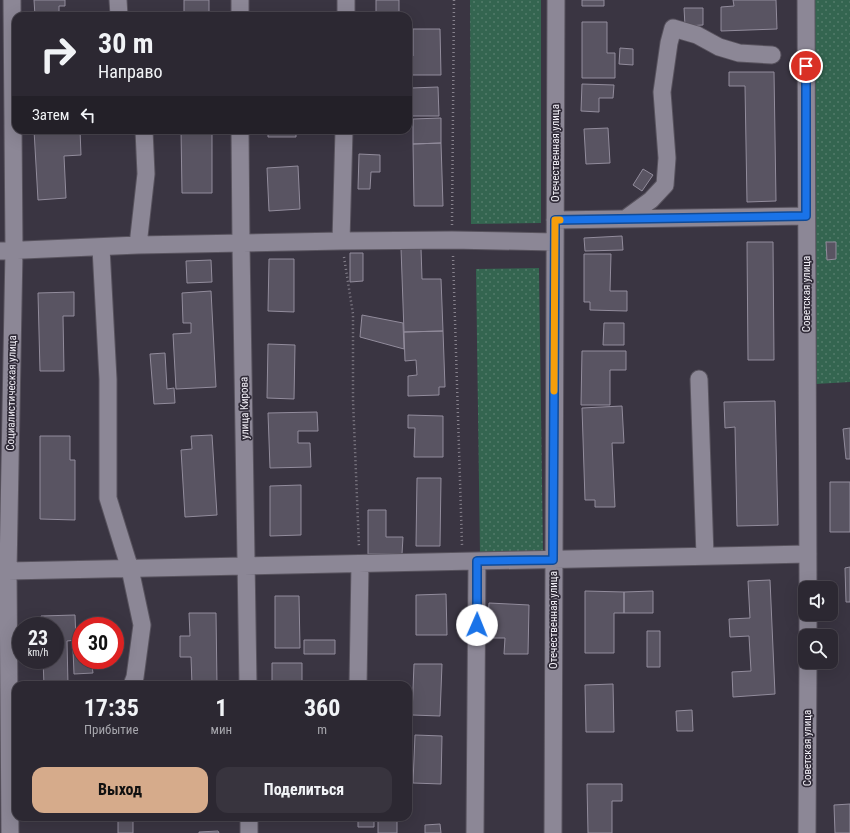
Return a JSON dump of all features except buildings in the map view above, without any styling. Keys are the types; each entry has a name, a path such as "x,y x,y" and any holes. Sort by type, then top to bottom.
{"street":[{"name":"Социалистическая улица","path":"10,833 7,250 12,0"},
{"path":"118,0 119,12"},
{"path":"240,0 240,12"},
{"path":"346,0 346,12"},
{"name":"Отечественная улица","path":"553,833 556,0"},
{"name":"Советская улица","path":"806,0 808,581"},
{"path":"625,219 651,200 665,185 667,158 662,92 669,43 673,28 697,35 719,47 739,53 772,56"},
{"path":"138,245 146,174 144,134"},
{"name":"улица Кирова","path":"240,134 248,681"},
{"path":"341,241 344,134"},
{"path":"555,220 806,216"},
{"path":"7,250 101,248 138,245 341,241 452,240 555,242"},
{"path":"101,248 108,379 108,498 130,569 142,625 134,681"},
{"path":"699,379 705,556"},
{"path":"8,571 808,554"},
{"path":"470,561 475,833"},
{"path":"358,681 360,564"},
{"name":"Советская улица","path":"807,833 808,669"},
{"path":"249,821 249,833"}],"path":[{"path":"454,0 452,240 470,561"},
{"path":"341,241 353,314 353,400 360,564"}],"green space":[{"path":"470,0 541,0 541,223 471,224"},
{"path":"813,0 850,0 850,382 816,384"},
{"path":"539,268 543,553 480,554 476,269"}],"slow traffic":[{"path":"554,391 555,220 560,220"}],"route":[{"path":"477,625 477,561 553,560 555,220 806,216 806,66"}]}
